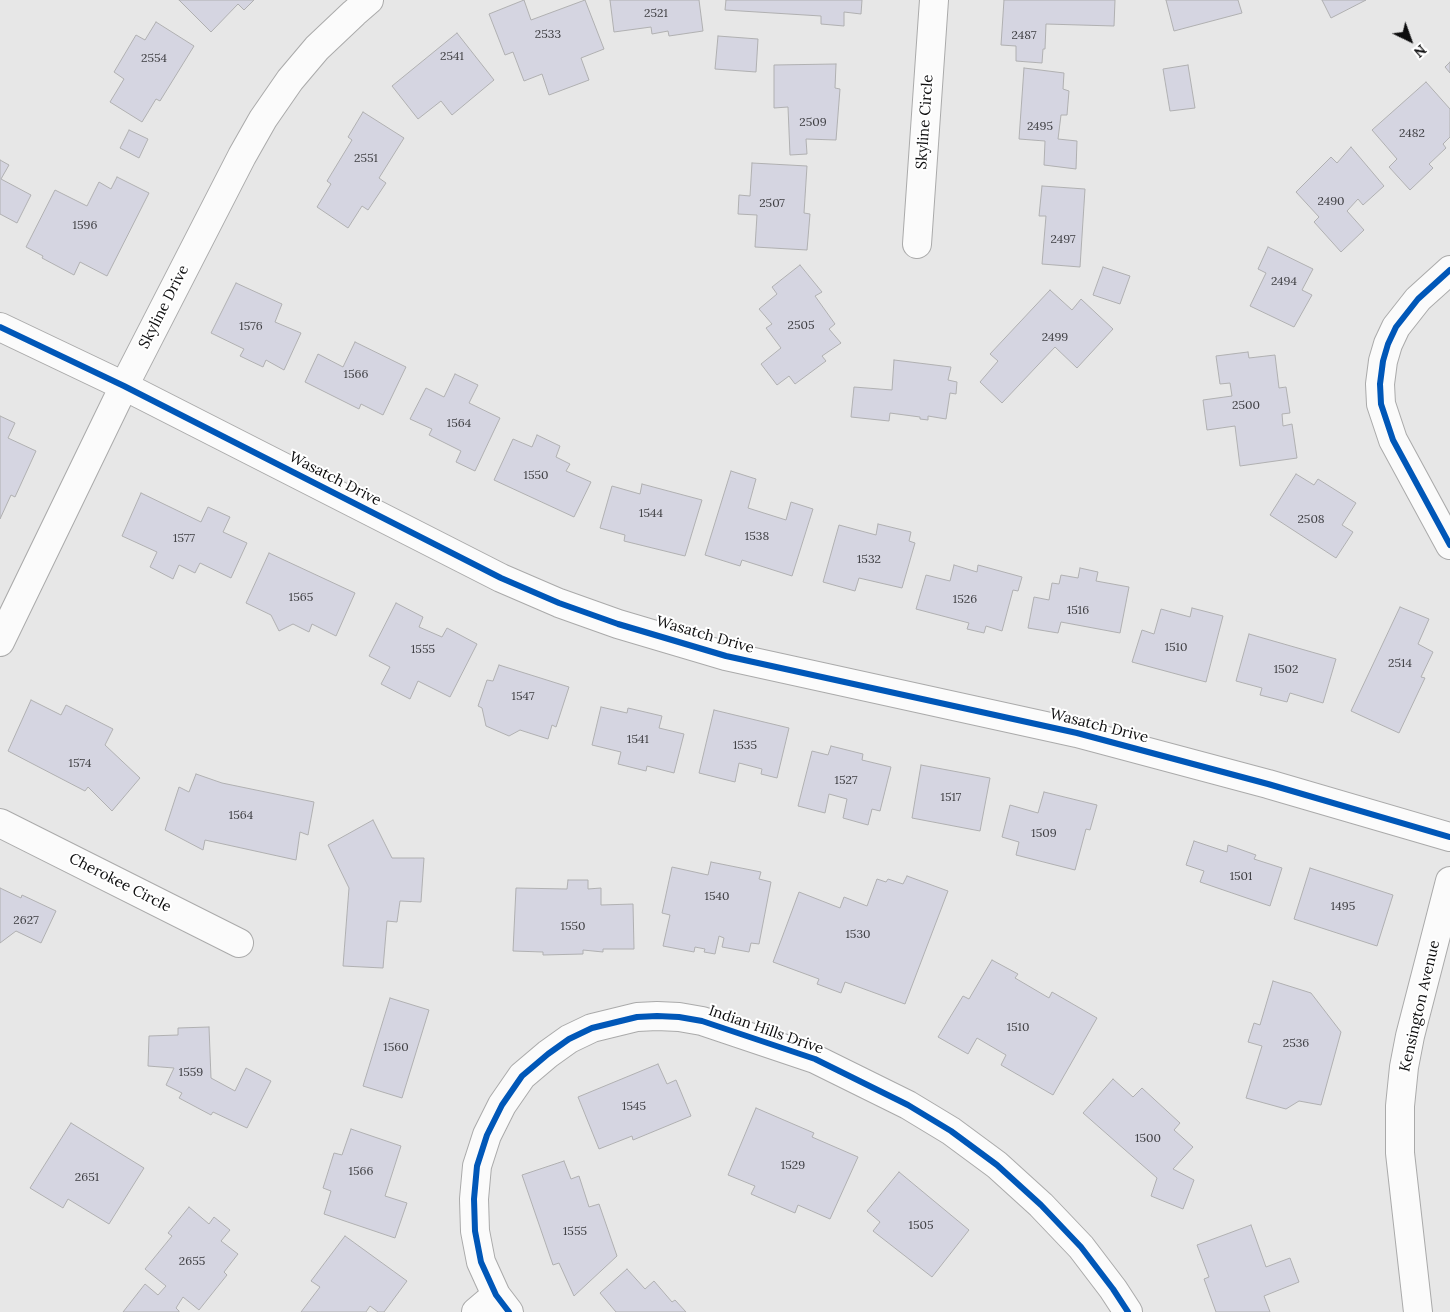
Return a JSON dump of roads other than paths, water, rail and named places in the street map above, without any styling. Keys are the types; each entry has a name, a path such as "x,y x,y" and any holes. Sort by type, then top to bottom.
{"street":[{"name":"Skyline Drive","path":"0,642 124,386 242,156 290,80 318,48 354,12 369,0"},
{"name":"Skyline Circle","path":"917,244 934,0"},
{"path":"1450,270 1418,299 1396,327 1383,360 1380,384 1381,404 1393,440 1450,545"},
{"name":"Wasatch Drive","path":"0,327 124,386 502,578 559,603 618,624 726,656 1077,732 1450,836"},
{"name":"Cherokee Circle","path":"0,823 239,943"},
{"name":"Kensington Avenue","path":"1418,1312 1400,1153 1400,1106 1404,1067 1410,1036 1450,881"},
{"name":"Indian Hills Drive","path":"494,1306 475,1231 474,1199 477,1166 487,1135 502,1105 522,1076 569,1039 592,1028 616,1022 657,1016 702,1021 816,1059 908,1105 951,1131 997,1165 1041,1205 1081,1247 1128,1312"}]}
